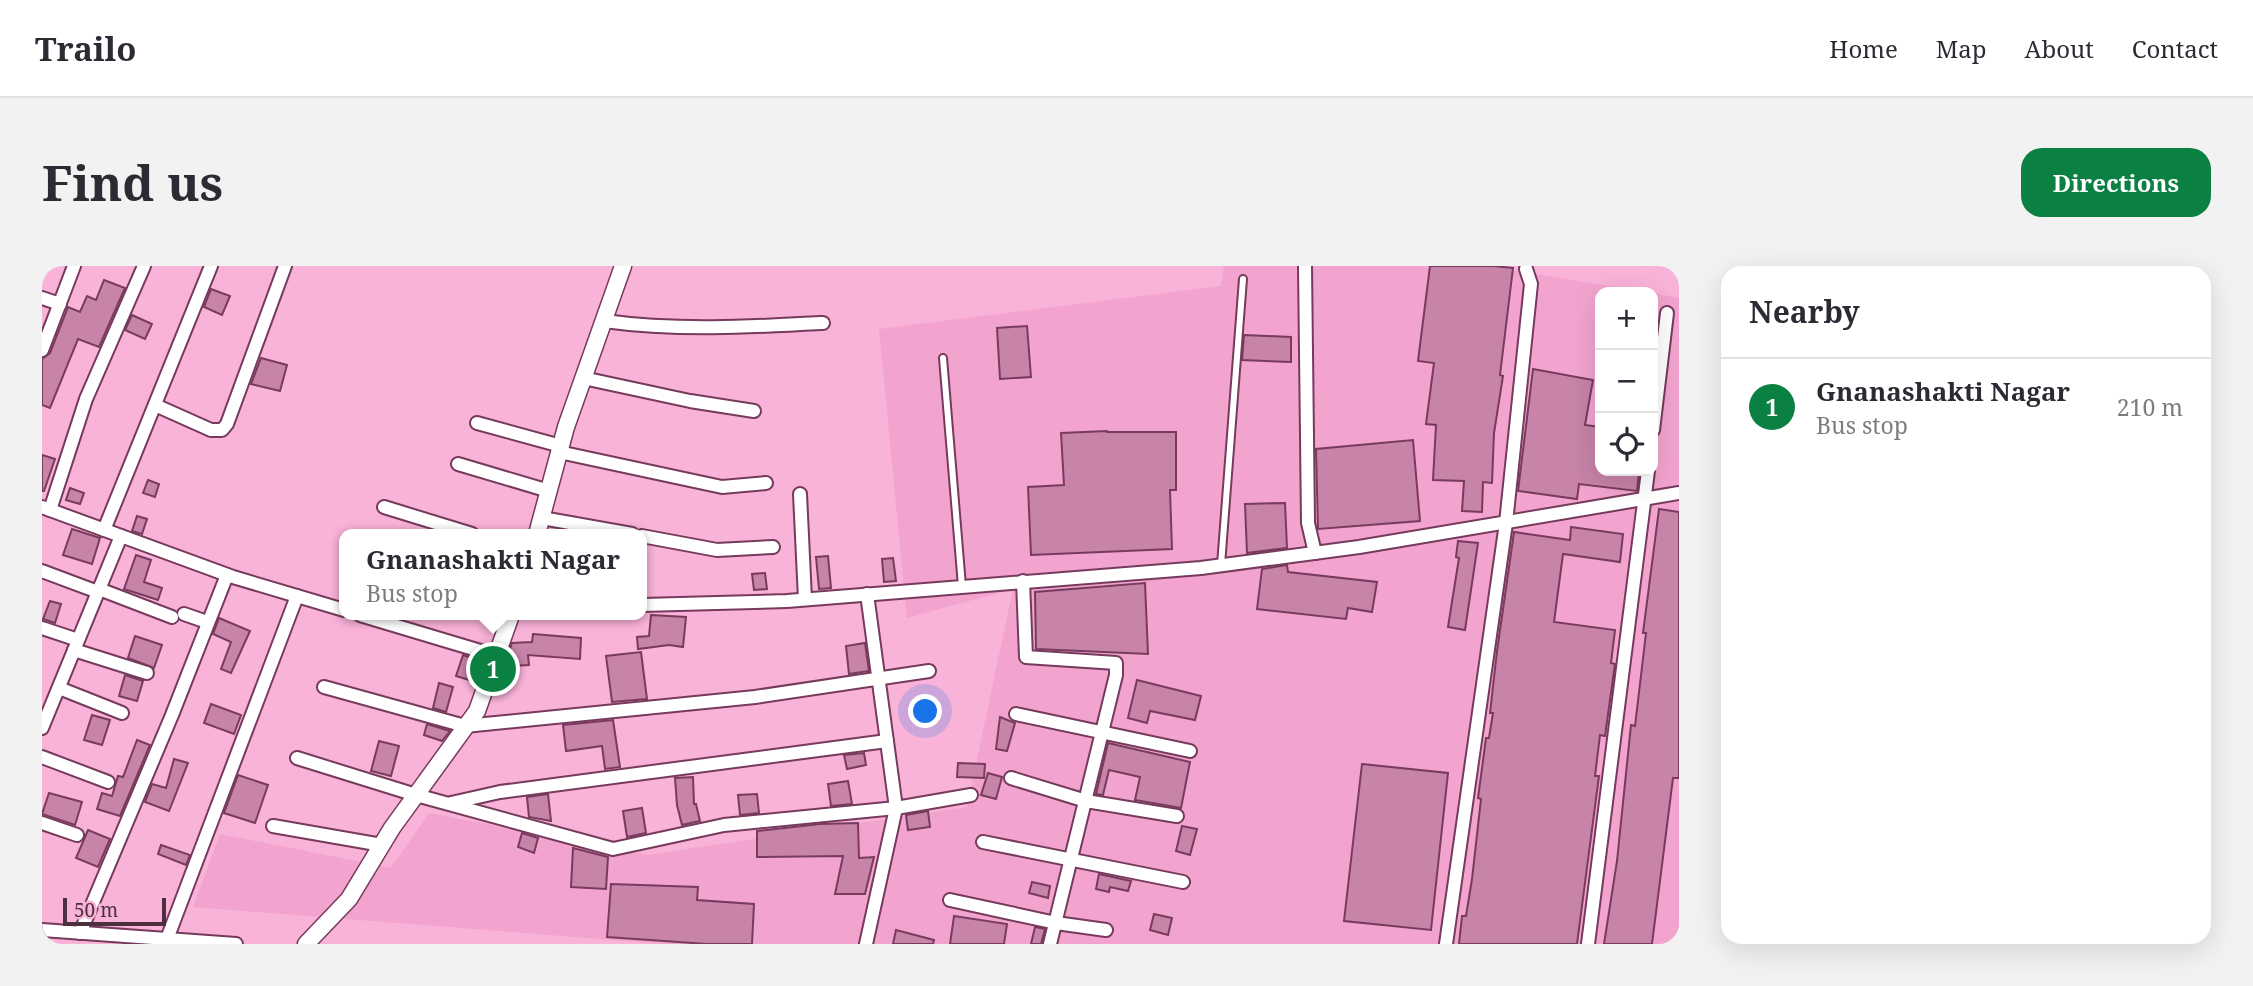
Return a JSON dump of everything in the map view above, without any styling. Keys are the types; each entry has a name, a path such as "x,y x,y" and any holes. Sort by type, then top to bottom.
{"street":[{"path":"42,350 75,266"},
{"path":"144,266 86,399 46,509 228,575 339,608"},
{"path":"104,530 211,266"},
{"path":"155,405 211,430 222,430 227,424 285,266"},
{"path":"539,529 560,449 623,266"},
{"path":"1305,266 1308,523 1315,553"},
{"path":"1446,944 1506,523 1531,284 1526,269"},
{"path":"42,298 60,304"},
{"path":"1655,413 1667,313"},
{"path":"604,321 650,327 709,329 822,323"},
{"path":"583,378 754,411"},
{"path":"477,423 560,449 722,487 766,483"},
{"path":"458,464 549,491"},
{"path":"1588,944 1647,476"},
{"path":"647,605 805,600 1221,565 1506,523 1679,493"},
{"path":"800,494 805,600"},
{"path":"384,507 456,529"},
{"path":"542,518 604,529"},
{"path":"42,728 52,694 76,645 121,536"},
{"path":"647,537 717,550 773,547"},
{"path":"42,571 178,616 207,622"},
{"path":"80,933 228,575"},
{"path":"1023,581 1026,657 1116,663 1116,675 1050,944"},
{"path":"866,944 896,808 867,594"},
{"path":"167,939 298,596"},
{"path":"377,620 497,656"},
{"path":"306,944 349,899 416,794 477,711 509,620"},
{"path":"42,628 76,645 147,673"},
{"path":"324,687 465,726 755,697 929,671"},
{"path":"52,694 122,713"},
{"path":"1016,714 1190,751"},
{"path":"449,803 499,792 887,741"},
{"path":"42,757 108,782"},
{"path":"297,758 613,849 724,825 896,808 971,795"},
{"path":"1011,778 1086,800 1177,816"},
{"path":"42,822 77,835"},
{"path":"273,826 382,845"},
{"path":"983,842 1183,882"},
{"path":"950,900 1056,923 1106,930"},
{"path":"42,930 236,944"}],"lane":[{"path":"1221,565 1243,279"},
{"path":"943,358 962,586"}],"shaded area":[{"path":"1224,266 1489,266 1615,287 1595,287 1595,476 1658,476 1658,294 1679,298 1679,944 665,944 193,907 220,834 391,868 429,813 647,855 967,807 1013,589 907,618 879,329 1221,286"}],"building":[{"path":"1430,266 1513,268 1500,375 1503,376 1494,433 1492,483 1483,482 1482,512 1462,511 1464,481 1433,480 1436,425 1426,424 1434,363 1418,361"},
{"path":"104,280 125,288 99,347 78,339 50,408 42,405 42,359 50,353 68,307 80,312 87,296 96,300"},
{"path":"211,289 230,296 222,315 204,307"},
{"path":"132,315 152,324 145,339 125,330"},
{"path":"1027,326 1031,377 1000,379 997,328"},
{"path":"1244,335 1291,337 1291,362 1242,360"},
{"path":"261,358 287,365 280,391 251,384"},
{"path":"1533,369 1593,380 1585,425 1595,426 1595,476 1638,476 1637,491 1579,484 1577,499 1518,491"},
{"path":"1176,432 1176,490 1170,490 1172,549 1031,555 1028,487 1064,485 1061,433"},
{"path":"1413,440 1420,521 1318,529 1316,449"},
{"path":"42,455 55,459 44,491 42,491"},
{"path":"148,480 159,484 155,497 143,493"},
{"path":"70,488 84,493 80,504 66,500"},
{"path":"1285,503 1287,548 1247,553 1245,504"},
{"path":"1659,509 1679,512 1679,778 1673,778 1652,944 1604,944 1617,861 1631,725 1635,726 1646,633 1643,633"},
{"path":"137,516 147,519 142,534 132,531"},
{"path":"1571,527 1623,534 1620,562 1563,554 1554,622 1615,630 1611,663 1615,664 1605,736 1600,735 1595,776 1599,776 1577,944 1459,944 1462,916 1466,916 1472,879 1481,799 1478,798 1486,738 1489,738 1493,713 1490,713 1497,651 1514,532 1570,540"},
{"path":"72,529 100,538 92,564 63,555"},
{"path":"1458,541 1478,543 1465,630 1448,627 1459,558 1456,557"},
{"path":"136,555 151,560 144,582 162,588 158,600 124,589"},
{"path":"828,556 831,588 819,589 816,557"},
{"path":"893,558 896,581 884,582 882,559"},
{"path":"1287,565 1288,572 1377,582 1372,612 1348,608 1346,619 1257,609 1262,569"},
{"path":"765,573 767,589 754,590 752,574"},
{"path":"1145,583 1148,654 1036,649 1035,592"},
{"path":"50,601 61,604 55,623 43,619"},
{"path":"651,615 686,617 683,647 669,645 638,649 637,637 649,636"},
{"path":"219,618 250,631 231,673 221,669 231,642 213,634"},
{"path":"533,634 581,638 580,659 528,655 529,665 510,666 509,652 512,643 532,642"},
{"path":"135,636 162,645 154,668 128,658"},
{"path":"865,643 869,671 849,674 846,646"},
{"path":"641,652 647,699 612,702 606,656"},
{"path":"463,655 483,662 476,682 456,676"},
{"path":"125,675 143,681 137,701 119,696"},
{"path":"1137,680 1201,696 1195,720 1150,711 1147,723 1128,718"},
{"path":"439,683 453,687 446,712 433,708"},
{"path":"211,704 241,715 234,734 204,723"},
{"path":"92,715 110,720 102,745 84,740"},
{"path":"1000,717 1015,723 1007,751 996,749"},
{"path":"613,720 620,767 605,769 602,746 566,751 563,725"},
{"path":"427,724 450,731 442,741 424,735"},
{"path":"137,740 150,745 120,816 97,809 102,793 112,796 118,776 123,777"},
{"path":"379,741 399,746 391,776 371,771"},
{"path":"1108,743 1190,762 1181,808 1135,800 1140,777 1109,770 1103,795 1096,794"},
{"path":"864,753 866,765 847,769 844,755"},
{"path":"174,759 188,763 169,811 145,802 152,784 166,788"},
{"path":"958,763 985,764 984,778 957,777"},
{"path":"1362,764 1448,773 1431,930 1344,921"},
{"path":"988,773 1002,777 996,799 981,795"},
{"path":"238,775 268,785 255,823 224,813"},
{"path":"693,777 694,804 700,821 682,825 675,778"},
{"path":"848,781 852,804 831,806 828,784"},
{"path":"49,793 82,802 75,825 42,814"},
{"path":"548,794 551,821 529,817 527,797"},
{"path":"757,794 759,813 740,815 738,795"},
{"path":"642,808 646,833 627,837 623,811"},
{"path":"928,811 930,827 908,830 906,815"},
{"path":"858,823 859,858 874,857 865,894 835,894 843,856 757,857 757,831"},
{"path":"1182,826 1197,829 1190,855 1176,851"},
{"path":"88,830 110,839 98,867 76,858"},
{"path":"522,833 538,838 534,853 518,847"},
{"path":"161,845 190,855 186,865 158,854"},
{"path":"573,848 608,857 606,889 571,887"},
{"path":"1099,874 1131,881 1128,891 1110,887 1109,892 1096,889"},
{"path":"1032,882 1050,886 1048,898 1029,893"},
{"path":"611,884 698,887 697,900 754,904 752,944 707,944 607,937"},
{"path":"1154,914 1172,918 1168,935 1150,930"},
{"path":"954,916 1007,924 1004,944 950,944"},
{"path":"1035,927 1045,929 1041,944 1031,944"},
{"path":"896,930 934,940 933,944 893,944"}],"place":[{"name":"Gnanashakti Nagar","path":"493,669"}]}
